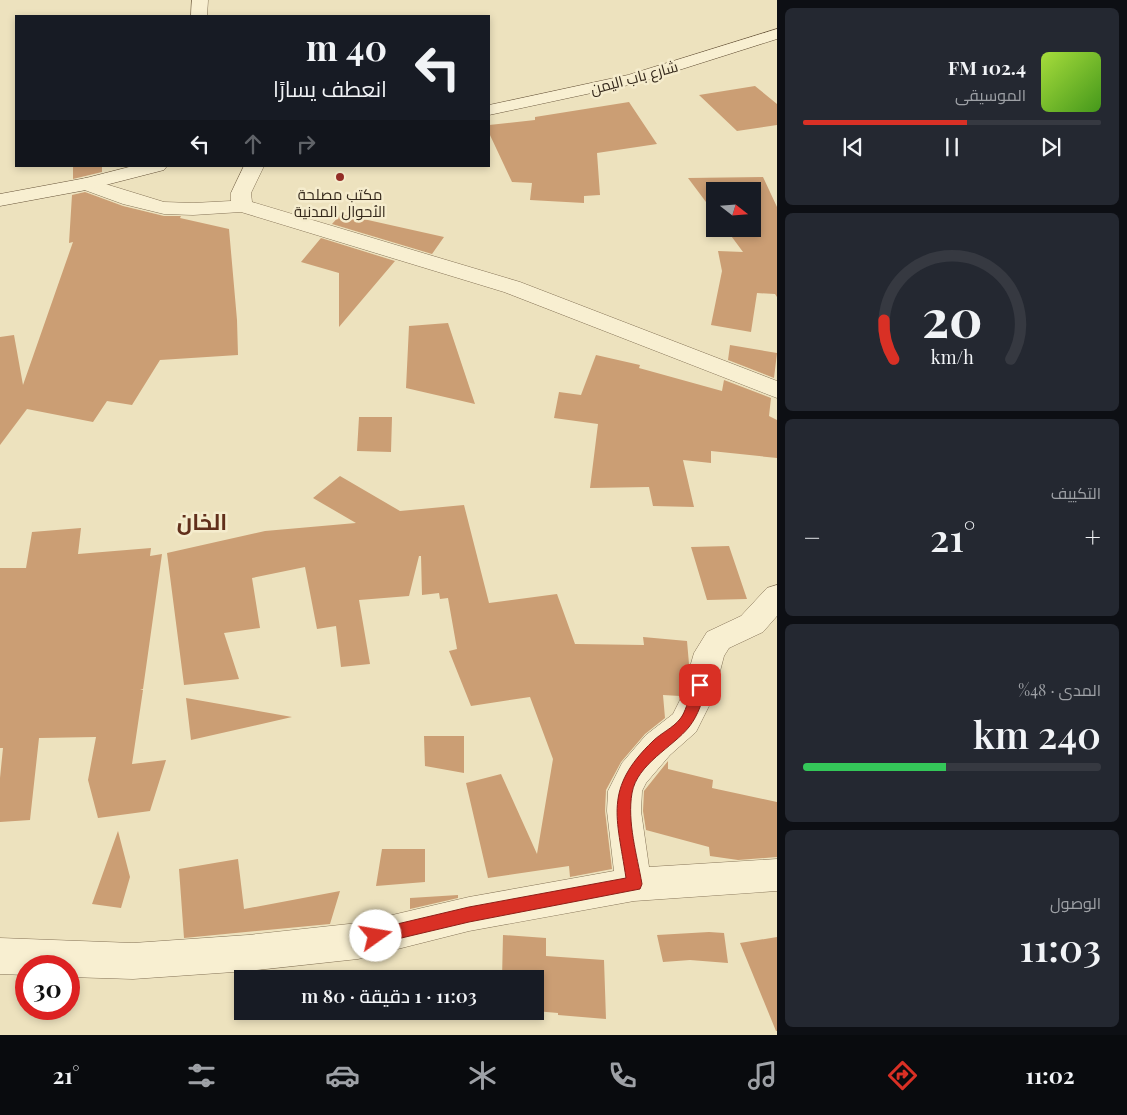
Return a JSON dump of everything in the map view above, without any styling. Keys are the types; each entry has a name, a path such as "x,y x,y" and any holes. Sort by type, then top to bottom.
{"street":[{"path":"199,15 200,0"},
{"name":"شارع باب اليمن","path":"490,110 632,79 777,34"},
{"path":"0,200 86,184 153,167"},
{"path":"242,206 240,193 253,167"},
{"path":"86,184 143,203 174,209 200,210 242,206 512,287 777,390"},
{"path":"634,884 624,811 625,790 634,773 658,745 685,723 697,698 709,653 718,640 752,624 777,596"},
{"path":"0,956 133,960 248,953 358,941 469,914 634,884 777,875"}],"building":[{"path":"755,86 777,104 777,125 737,131 699,95"},
{"path":"629,102 657,144 597,153 600,195 584,196 584,203 530,200 532,183 512,182 490,135 490,125 535,120 535,117"},
{"path":"73,167 102,167 102,172 73,179"},
{"path":"763,177 777,207 777,297 775,294 757,293 751,332 711,325 722,271 718,251 743,252 733,238 761,238 761,182 706,182 706,202 688,178"},
{"path":"85,192 123,206 164,216 181,216 180,218 229,229 238,355 160,360 132,405 107,401 93,422 27,409 0,445 0,337 14,335 23,385 73,242 69,243 72,195"},
{"path":"341,214 444,237 432,254 332,224"},
{"path":"321,238 395,261 339,327 339,273 301,262"},
{"path":"448,323 475,404 406,388 409,326"},
{"path":"730,345 777,353 774,378 728,360"},
{"path":"596,355 640,365 639,368 722,391 724,380 771,398 769,416 777,420 777,458 711,451 711,463 683,460 694,507 653,506 649,487 590,488 598,424 554,418 559,392 581,395"},
{"path":"359,417 392,417 391,452 357,451"},
{"path":"340,476 400,511 464,505 489,603 557,594 575,644 644,645 643,637 687,641 689,664 680,696 663,695 665,718 645,734 621,762 606,790 605,811 612,869 570,877 569,866 488,878 466,783 501,774 537,854 553,759 530,697 471,706 449,651 457,649 448,598 440,599 439,593 422,595 421,556 419,556 409,596 359,600 370,664 341,667 336,626 317,629 305,567 252,578 260,628 224,633 239,679 184,685 167,553 265,531 356,523 313,498"},
{"path":"81,528 78,554 151,548 150,556 162,554 143,689 140,689 143,690 132,764 166,760 150,811 98,818 88,780 96,737 39,738 30,820 0,822 0,778 3,748 0,748 0,568 26,568 32,532"},
{"path":"729,546 747,599 707,600 691,547"},
{"path":"186,698 292,717 191,740"},
{"path":"424,736 464,736 464,773 425,766"},
{"path":"668,761 668,769 713,780 712,788 777,802 777,857 738,860 710,856 709,847 646,830 643,811 644,791"},
{"path":"118,831 130,877 121,908 92,904"},
{"path":"382,849 425,849 425,882 376,886"},
{"path":"238,859 244,909 340,891 330,924 184,938 179,869"},
{"path":"458,895 458,898 410,909 410,898"},
{"path":"724,933 728,963 690,960 663,962 657,935"},
{"path":"503,935 546,938 546,956 604,960 606,1019 558,1015 558,1013 544,1012 544,970 502,970"},
{"path":"777,937 777,1031 776,1031 740,943"}],"place":[{"name":"مكتب مصلحة الأحوال المدنية","path":"340,177"}],"district":[{"name":"الخان","path":"202,521"}],"route":[{"path":"376,936 469,914 634,884 624,811 625,790 634,773 658,745 685,723 697,698 700,685"}]}
